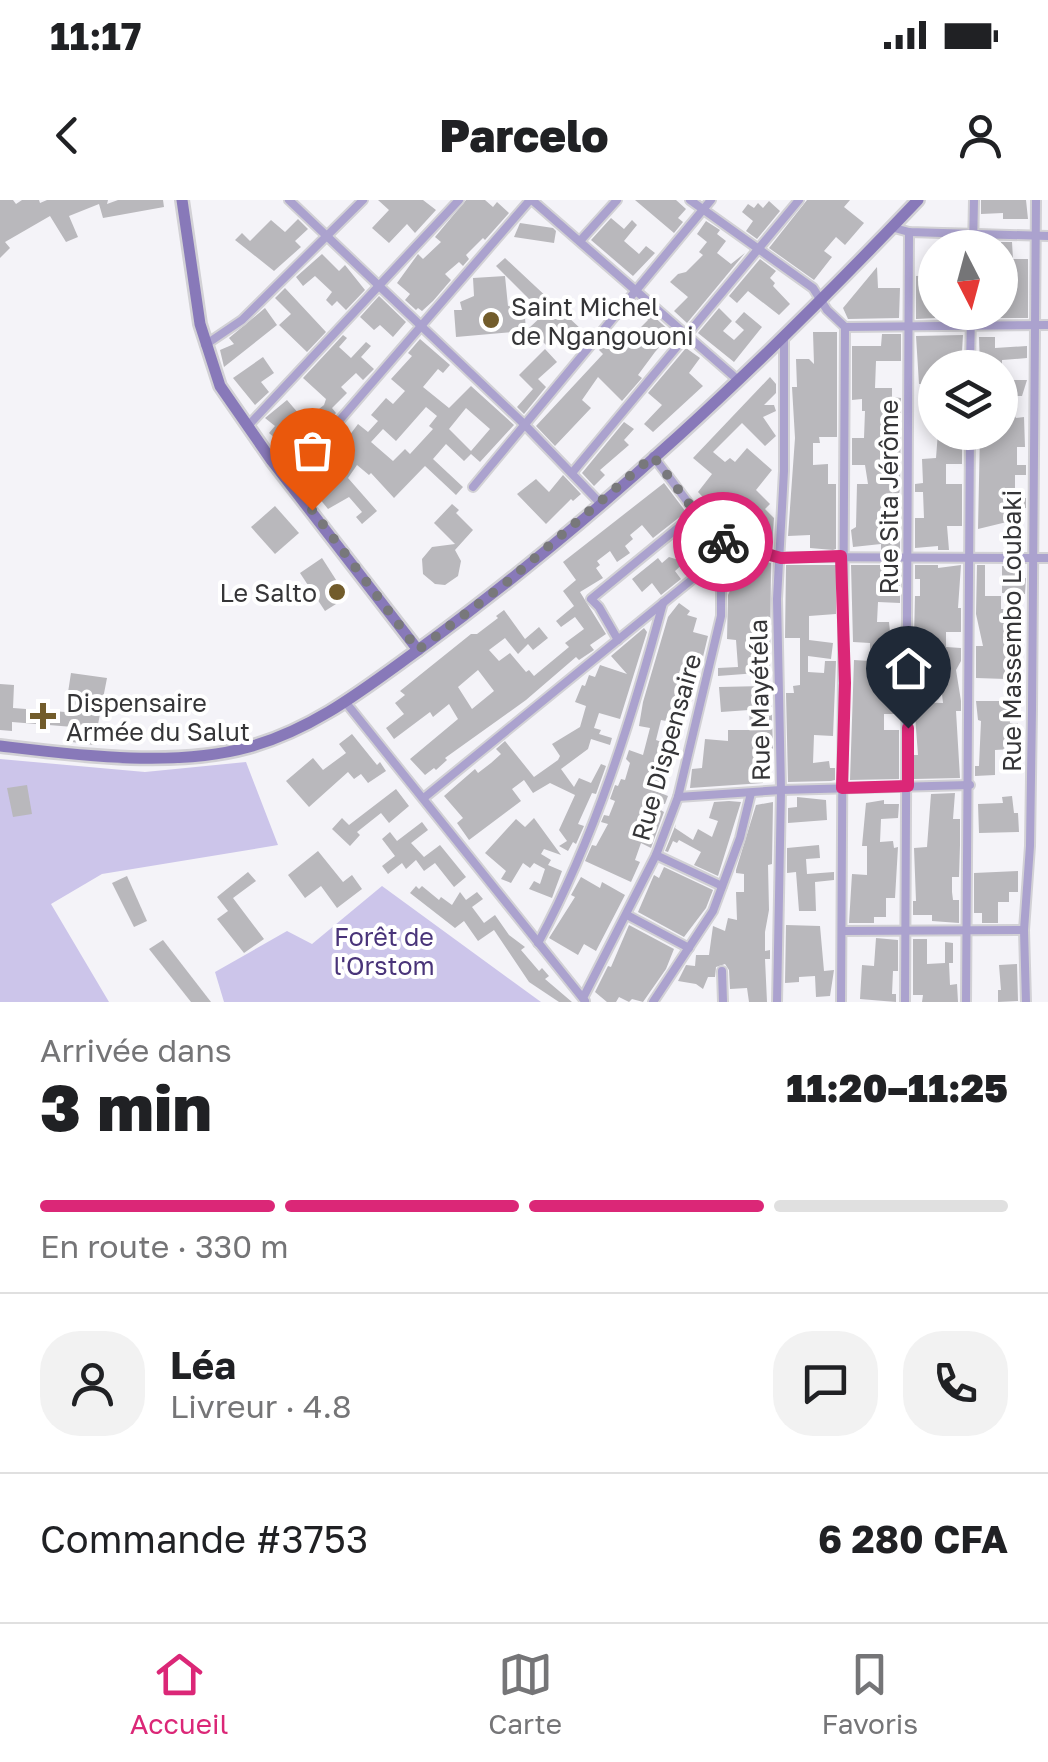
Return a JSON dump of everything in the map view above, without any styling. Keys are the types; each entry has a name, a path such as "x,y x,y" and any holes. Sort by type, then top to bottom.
{"street":[{"path":"182,200 204,346 220,386 418,650"},
{"path":"289,200 601,504"},
{"path":"204,346 242,320 363,200"},
{"path":"248,427 458,200"},
{"path":"288,480 531,200 738,380"},
{"path":"580,241 616,200"},
{"path":"690,200 813,288 827,310 845,326 918,328"},
{"path":"473,487 711,200"},
{"path":"572,472 800,200"},
{"path":"974,200 974,230"},
{"name":"Rue Massembo Loubaki","path":"1026,1002 1036,200"},
{"path":"0,746 100,756 202,755 248,748 347,704 462,619 601,504 784,337 916,201"},
{"path":"892,226 918,232"},
{"name":"Rue Sita Jérôme","path":"904,1002 909,232"},
{"path":"1018,235 1048,236"},
{"path":"1018,326 1048,325"},
{"path":"841,1002 845,326"},
{"name":"Rue Mayétéla","path":"777,1002 782,790 777,599 784,337"},
{"path":"966,1002 970,450"},
{"path":"653,456 723,548 781,558 1048,558"},
{"path":"618,640 591,599 696,513"},
{"path":"425,797 695,577 723,548"},
{"name":"Rue Dispensaire","path":"584,1000 656,855 678,797 721,616 723,548"},
{"path":"538,943 565,894 597,807 643,676 663,603"},
{"path":"347,704 584,1000"},
{"path":"678,797 782,790 970,786"},
{"path":"656,1001 713,911 740,838 751,793"},
{"path":"656,855 722,886"},
{"path":"628,915 690,948"},
{"path":"842,931 1024,930"},
{"path":"722,971 723,1002"}],"green space":[{"path":"0,759 145,772 246,762 278,845 102,874 51,904 109,1002 0,1002"},
{"name":"Forêt de l'Orstom","path":"382,886 541,1002 224,1002 215,972 287,931 312,944"}],"building":[{"path":"0,200 13,200 16,204 22,200 108,200 107,204 118,200 163,200 164,207 103,218 99,204 69,216 78,237 66,242 50,216 5,242 10,248 0,258"},
{"path":"378,200 423,200 436,210 415,233 407,224 389,243 372,228 389,210"},
{"path":"466,200 485,200 493,207 497,202 509,213 466,255 469,259 463,266 459,262 445,274 451,280 433,301 422,311 416,310 405,300 410,294 397,283 418,254 423,259 441,242 435,237"},
{"path":"635,200 676,200 686,209 678,218 683,222 674,233"},
{"path":"807,200 850,200 844,207 864,223 845,245 836,237 824,251 832,257 814,280 769,248"},
{"path":"981,200 1026,200 1028,219 1003,219 1003,213 981,214"},
{"path":"769,201 780,211 757,239 746,231 753,221 742,212 748,204 754,208 758,203 763,208"},
{"path":"611,218 624,229 632,220 637,225 624,241 639,254 646,246 655,253 633,276 591,240"},
{"path":"298,219 308,229 295,241 301,247 274,271 235,240 242,233 250,241 271,220 285,232"},
{"path":"706,221 720,230 717,234 726,241 717,253 731,264 745,253 687,323 674,311 688,297 670,282 703,255 699,252 707,242 697,234"},
{"path":"520,223 553,228 554,243 514,237"},
{"path":"322,254 339,271 345,265 365,290 346,310 337,301 332,306 326,300 332,292 315,276 303,286 296,277"},
{"path":"505,258 582,330 565,346 559,340 550,349 529,328 544,314 496,266"},
{"path":"760,259 776,271 770,278 773,286 790,304 779,315 748,291 737,303 729,296"},
{"path":"1018,259 1028,259 1028,318 1018,318"},
{"path":"877,267 878,288 900,288 899,318 848,319 843,308"},
{"path":"505,276 508,306 524,304 526,331 456,337 454,310 462,310 460,302 474,296 473,278"},
{"path":"916,276 918,276 916,319"},
{"path":"285,288 326,332 307,352 279,325 291,314 275,298"},
{"path":"379,296 406,322 393,337 380,325 374,330 360,317"},
{"path":"640,304 672,333 622,401 598,377 582,400 591,408 555,446 536,426 603,354 599,350 612,336 625,347 646,331 641,327 648,320 635,309"},
{"path":"265,308 277,325 224,367 220,350 234,344 229,338"},
{"path":"719,308 732,321 723,331 734,340 744,330 735,322 744,312 762,327 734,362 698,333"},
{"path":"813,332 837,332 837,437 819,437 820,443 813,443 813,465 828,464 828,484 836,484 833,550 810,548 810,535 788,536 795,438 792,387 797,387 796,359 809,359 814,364"},
{"path":"882,334 901,334 901,361 876,361 875,388 892,388 892,397 901,398 897,504 900,550 881,550 881,544 853,547 851,530 856,527 857,484 868,484 865,465 852,465 852,438 864,438 865,411 862,399 852,400 852,346 881,346"},
{"path":"343,335 347,338 339,347 351,358 366,342 371,346 361,357 374,369 363,380 356,373 341,387 347,393 332,408 336,413 316,436 304,421 326,399 303,378"},
{"path":"963,335 962,350 918,350 918,368 916,336"},
{"path":"979,337 995,337 995,348 1027,346 1027,358 1018,359 1018,350 979,350"},
{"path":"420,339 450,365 443,373 438,369 423,387 449,408 471,386 514,425 480,462 471,454 464,461 446,444 433,459 463,487 456,495 425,466 394,498 371,473 357,465 348,478 377,511 362,524 356,517 362,512 349,497 328,509 301,476 311,465 324,478 348,452 334,438 342,429 349,436 358,424 368,432 378,421 371,415 386,398 393,404 405,391 391,379 412,356 408,353","holes":["426,407 437,416 429,426 433,429 410,454 405,449 393,461 371,442 383,429 396,441","466,408 490,429 471,451 449,429"]},
{"path":"686,348 700,358 689,373 703,386 653,432 644,424 662,405 648,393"},
{"path":"545,349 557,362 538,379 546,387 524,414 517,407 533,389 519,375"},
{"path":"263,357 274,373 261,382 269,392 255,405 233,378"},
{"path":"770,377 776,384 776,393 764,405 774,405 776,411 763,417 776,436 765,446 742,423 713,452 725,462 730,458 735,462 747,448 772,470 756,490 770,504 765,509 774,518 772,546 766,546 767,530 756,519 742,538 698,492 712,474 693,458"},
{"path":"1018,380 1027,380 1022,396 1018,396"},
{"path":"287,400 299,414 276,439 269,433 275,426 265,418"},
{"path":"1024,417 1025,447 1018,447 1018,418"},
{"path":"624,422 634,429 624,440 629,445 600,470 605,475 594,486 582,473"},
{"path":"937,450 962,450 962,464 946,464 946,484 962,484 962,526 947,526 949,550 938,550 938,546 915,548 915,518 924,518 923,492 915,492 915,484 923,483 922,459 936,458"},
{"path":"980,450 1017,450 1017,465 1026,465 1026,475 1015,475 1015,498 1026,498 1026,508 1016,508 1015,520 978,529"},
{"path":"563,475 581,494 546,524 517,494 536,479 549,492"},
{"path":"664,483 686,512 653,538 642,525 630,535 633,539 625,546 630,553 617,562 610,551 597,561 600,565 596,568 603,578 580,592 606,634 590,645 594,650 579,660 576,657 526,700 425,775 410,759 458,719 449,704 433,717 430,712 394,739 386,728 404,714 395,703 405,695 400,691 504,610 525,639 539,627 548,638 533,650 528,644 518,654 505,638 489,650 499,661 510,653 534,676 584,629 575,617 561,627 556,621 574,606 563,591 576,580 563,562","holes":["478,670 494,691 472,709 458,687"]},
{"path":"452,504 473,530 455,550 461,561 458,576 445,585 435,584 423,574 422,559 432,547 455,544 434,523"},
{"path":"275,506 299,533 275,554 251,527"},
{"path":"669,557 685,562 675,571 681,579 661,595 652,583 642,592 632,579 658,558 662,563"},
{"path":"740,557 771,563 770,672 718,676 718,668 738,667 736,640 727,639 728,595"},
{"path":"322,558 347,597 325,611 300,573"},
{"path":"786,565 836,565 836,614 809,616 809,640 833,643 831,659 808,656 808,672 824,673 825,661 836,661 833,736 814,735 813,763 829,761 830,768 835,768 835,780 831,781 788,782 786,693 794,693 793,686 800,685 800,638 785,638"},
{"path":"851,565 900,565 900,603 878,602 877,622 889,622 890,632 899,633 899,714 884,714 884,730 899,730 899,779 850,780 854,660 870,661 870,643 853,642"},
{"path":"915,565 961,565 961,632 946,632 946,647 961,648 956,670 961,701 961,711 956,711 960,778 914,779 914,755 918,755 914,702 943,703 940,677 915,679 914,661 931,660 932,638 914,638 915,596 920,596"},
{"path":"977,565 985,565 985,596 1001,596 1001,609 1022,609 1022,619 1011,619 1013,646 1023,647 1020,672 1006,670 1006,679 976,678 976,646 983,646 976,614"},
{"path":"1002,566 1017,566 1017,579 1026,578 1025,594 1002,593"},
{"path":"679,603 690,611 687,615 697,618 693,632 708,636 702,661 690,658 684,675 691,677 689,686 696,688 689,711 674,708 671,722 661,720 656,740 678,748 673,762 666,759 657,790 653,790 668,796 665,804 659,803 657,808 664,812 651,848 641,843 635,860 640,862 631,882 585,861 608,824 601,822 604,815 609,816 615,801 610,799 615,785 625,780 629,750 643,755 650,728 639,726 643,702 668,617"},
{"path":"644,628 647,632 620,719 599,713 594,728 612,738 610,745 591,739 588,749 561,769 574,787 579,778 591,783 601,764 606,766 596,794 592,793 578,824 584,826 576,844 573,842 568,851 559,846 567,841 559,830 575,795 550,783 533,793 524,780 512,789 521,801 469,840 457,823 463,818 444,796 475,769 478,773 501,754 496,749 505,741 534,777 558,760 560,756 552,744 580,727 586,706 575,702 582,685 585,686 589,675 595,677 600,665 627,674 611,656"},
{"path":"71,673 107,678 94,745 72,742 73,727 12,722 12,731 0,730 0,684 14,685 13,708 65,712"},
{"path":"719,687 771,688 773,749 766,749 767,759 762,760 763,783 690,788 692,769 702,768 705,739 728,741 728,730 750,730 749,710 721,712"},
{"path":"1009,698 1010,723 1018,723 1018,732 1011,732 1012,749 995,750 995,775 975,776 981,721 976,701"},
{"path":"352,734 386,771 368,783 361,774 354,779 348,772 309,807 286,781 313,758 323,770 346,753 339,744"},
{"path":"27,785 32,814 13,817 7,788"},
{"path":"396,789 409,806 389,823 381,813 357,832 360,835 350,846 332,829 342,818 349,825"},
{"path":"955,793 953,819 960,819 960,845 959,877 952,877 952,892 953,900 959,900 959,923 932,921 932,915 913,915 914,848 927,847 931,794"},
{"path":"1012,796 1019,832 979,833 978,804 1003,803 1002,797"},
{"path":"797,797 826,800 827,820 788,823 788,808 797,807"},
{"path":"884,800 884,804 899,804 898,818 881,819 880,842 893,841 894,848 898,847 895,898 886,898 886,917 874,917 874,923 849,923 852,874 867,875 867,846 862,846 866,803"},
{"path":"714,802 741,802 718,876 694,865 701,852 679,840 665,851 676,824 675,828 693,840 698,829 712,837 718,821 709,818"},
{"path":"773,802 765,932 765,951 770,950 770,959 765,959 767,1002 749,1002 747,988 730,989 725,964 716,967 715,977 708,977 703,989 678,981 686,965 695,966 696,955 709,955 713,926 725,931 728,918 737,920 736,892 744,892 744,874 736,870 756,805"},
{"path":"534,818 561,855 544,849 541,854 551,860 548,865 562,871 552,898 529,889 534,881 540,884 545,869 523,863 511,883 501,879 506,871 485,853 516,819 525,827"},
{"path":"422,822 428,830 411,843 424,857 440,845 466,877 454,887 435,863 424,871 416,860 406,869 402,863 388,874 382,866 395,856 382,839 390,832 397,841"},
{"path":"819,845 820,858 806,859 807,874 834,872 834,880 815,882 816,911 799,911 796,872 787,873 787,848"},
{"path":"318,851 343,882 352,875 362,889 337,908 321,886 305,898 288,875"},
{"path":"664,867 713,890 706,908 684,937 638,912 654,875 659,878"},
{"path":"1018,871 1018,892 1009,892 1009,902 998,902 998,923 982,923 982,913 974,913 974,873"},
{"path":"248,872 256,881 233,898 264,939 244,953 217,919 228,911 217,897"},
{"path":"127,876 147,921 134,927 112,883"},
{"path":"581,877 600,888 602,882 625,895 596,951 584,944 578,955 549,938 575,897 571,895"},
{"path":"416,886 452,905 460,892 466,900 477,892 483,899 472,907 484,923 495,915 509,935 525,947 521,950 539,971 542,968 549,976 545,979 572,1002 559,1002 529,982 494,930 478,941 464,921 455,928 410,893"},
{"path":"629,925 674,949 666,969 643,1002 619,997 616,1002 607,1002 595,992"},
{"path":"786,925 820,926 824,971 834,970 830,996 816,997 815,976 785,983"},
{"path":"876,938 898,940 898,971 893,971 892,994 896,994 896,1002 860,999 862,965 874,966"},
{"path":"913,939 927,939 927,964 945,963 945,942 953,943 950,985 957,984 958,1002 922,1002 923,995 913,995"},
{"path":"163,940 211,1002 191,1002 149,949"},
{"path":"1017,964 1018,1001 998,1002 999,965"}],"way so far":[{"path":"312,510 418,650 506,583 653,456 723,542"}],"place":[{"name":"Saint Michel de Ngangouoni","path":"491,320"},
{"name":"Le Salto","path":"337,592"},
{"name":"Dispensaire Armée du Salut","path":"43,716"}],"route":[{"path":"723,542 781,558 841,556 845,683 842,788 908,786 908,728"}]}
